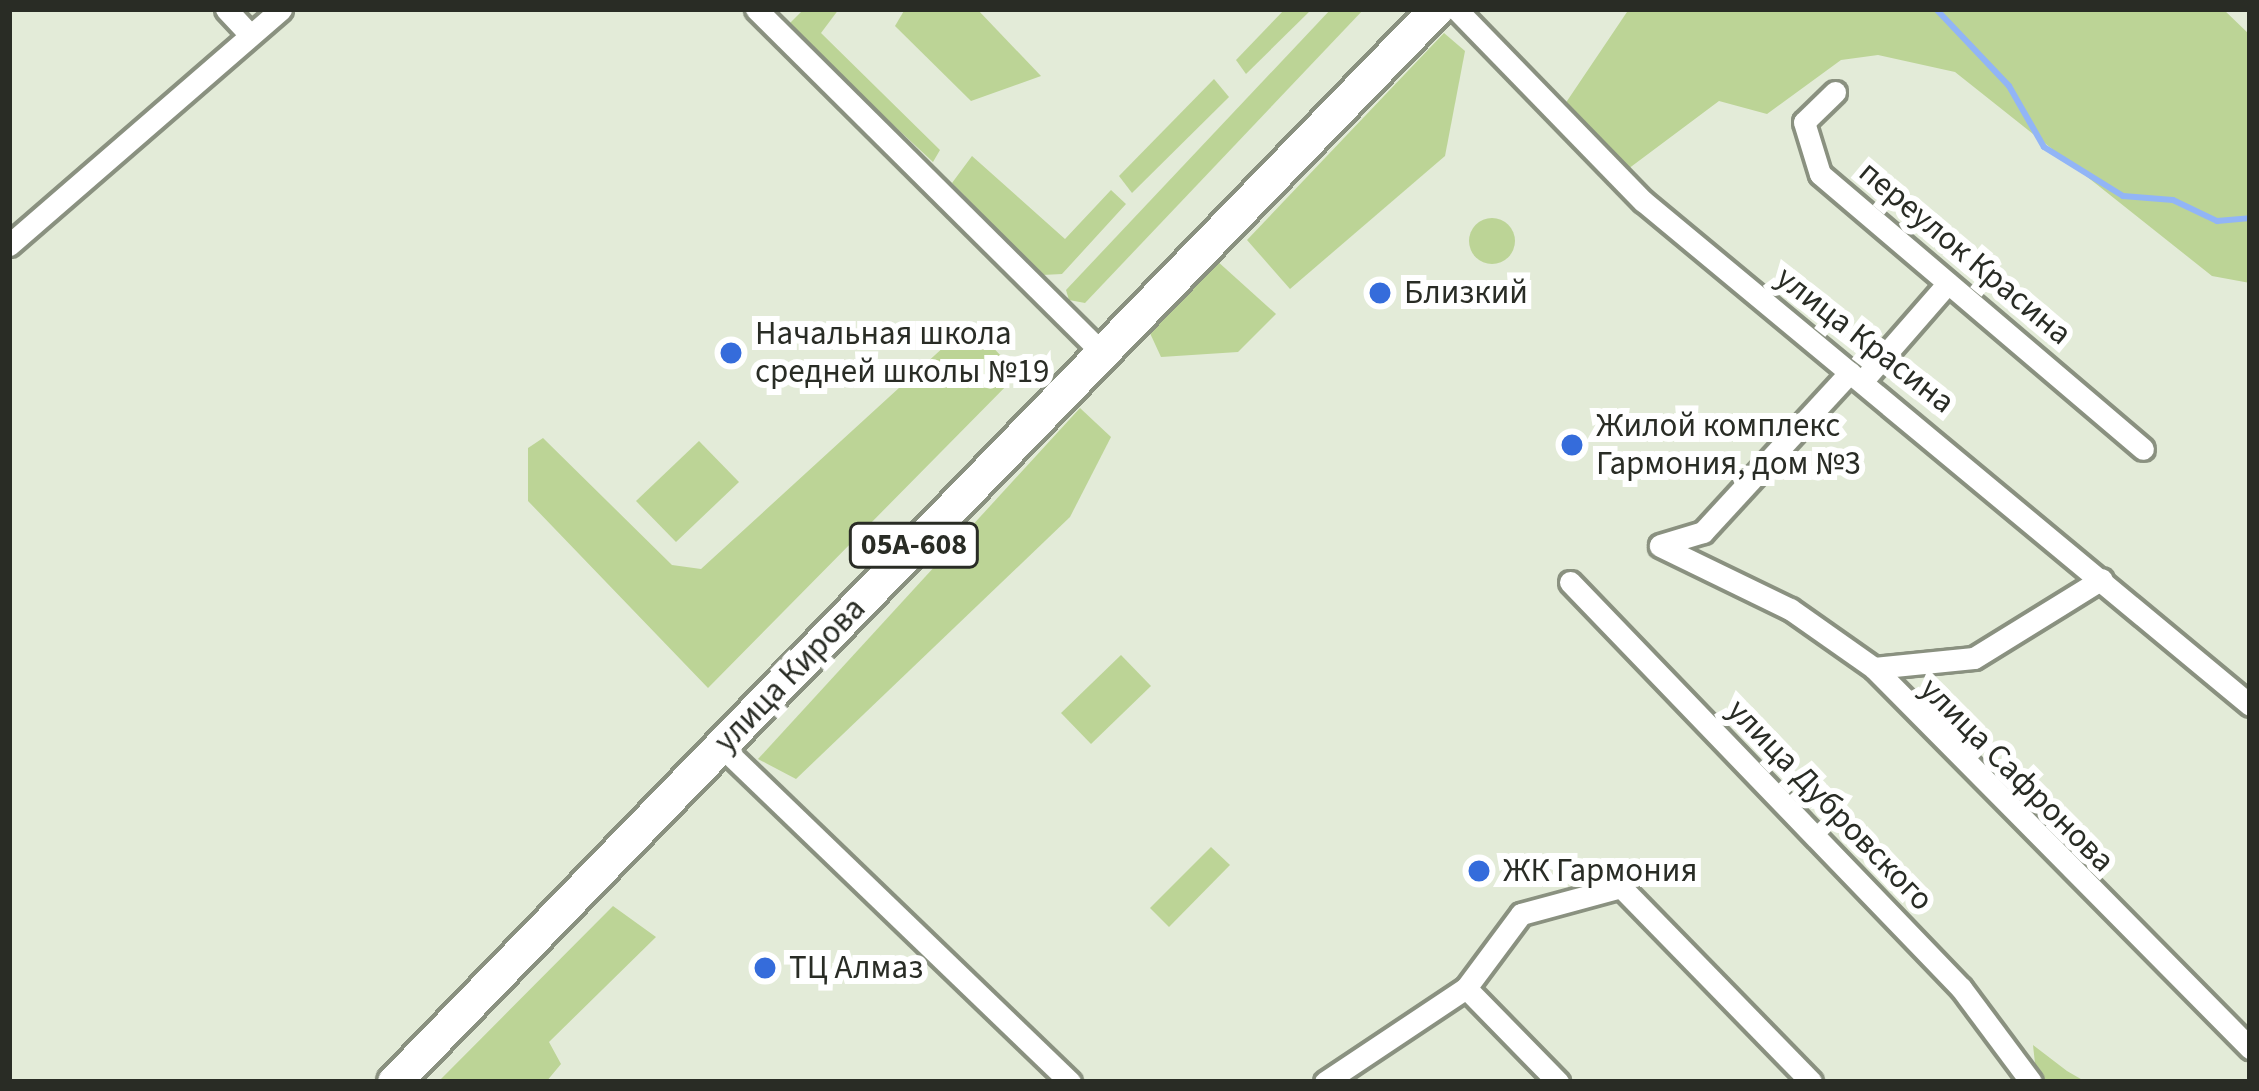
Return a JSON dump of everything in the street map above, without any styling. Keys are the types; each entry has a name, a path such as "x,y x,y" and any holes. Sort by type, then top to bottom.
{"main road":[{"name":"улица Кирова","path":"394,1082 1436,9"}],"street":[{"path":"226,9 250,35"},
{"path":"9,245 281,9"},
{"path":"756,9 1100,352"},
{"name":"улица Красина","path":"1456,9 1595,160 2250,705"},
{"name":"переулок Красина","path":"1835,92 1804,122 1806,156 2143,449"},
{"path":"1858,375 1948,283"},
{"name":"улица Сафронова","path":"1858,375 1702,532 1660,546 1790,609 1874,668 2250,1048"},
{"path":"1874,668 1974,658 2102,579"},
{"name":"улица Дубровского","path":"1570,582 1961,988 2032,1082"},
{"path":"722,747 1070,1082"},
{"path":"1325,1082 1466,988 1521,914 1621,887 1811,1082"},
{"path":"1466,988 1558,1082"}],"green space":[{"path":"804,9 839,9 821,33 940,150 933,162 787,26"},
{"path":"905,9 977,9 1041,76 971,101 895,26"},
{"path":"1285,9 1312,9 1246,74 1236,60"},
{"path":"1331,9 1364,9 1085,303 1069,300 1066,290"},
{"path":"1629,9 2223,9 2250,35 2250,283 2212,276 1955,72 1878,55 1841,60 1767,114 1719,101 1628,169 1565,104"},
{"path":"1444,33 1465,51 1445,156 1290,289 1247,240"},
{"path":"1214,79 1229,97 1132,193 1119,176"},
{"path":"972,156 1065,239 1111,190 1126,204 1062,274 1042,275 952,183"},
{"path":"1492,218 1508,225 1515,241 1508,257 1492,264 1476,257 1469,241 1476,225"},
{"path":"1216,260 1276,314 1238,352 1161,357 1149,331"},
{"path":"970,323 1018,374 708,688 528,501 528,448 543,438 672,565 701,569"},
{"path":"1080,408 1111,437 1070,517 796,779 758,759"},
{"path":"699,441 739,482 676,542 636,501"},
{"path":"1121,655 1151,686 1091,744 1061,713"},
{"path":"1211,847 1230,865 1169,927 1150,908"},
{"path":"613,906 656,937 549,1042 561,1064 546,1082 438,1082"},
{"path":"2033,1045 2067,1071 2086,1082 2037,1082"}],"waterway":[{"path":"1936,9 2009,86 2044,147 2123,196 2173,200 2217,221 2250,218"}],"place":[{"name":"Близкий","path":"1380,293"},
{"name":"Начальная школа средней школы №19","path":"731,353"},
{"name":"Жилой комплекс Гармония, дом №3","path":"1572,445"},
{"name":"ЖК Гармония","path":"1479,871"},
{"name":"ТЦ Алмаз","path":"765,968"}]}
